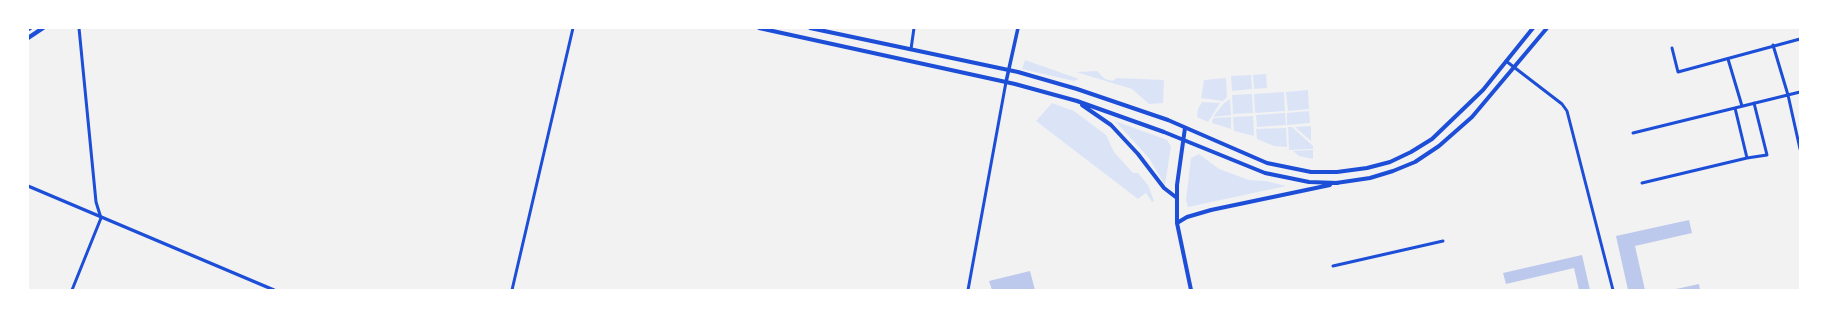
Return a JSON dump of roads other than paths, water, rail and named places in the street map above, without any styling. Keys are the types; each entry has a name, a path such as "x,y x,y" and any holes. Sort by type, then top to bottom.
{"main road":[{"path":"28,38 42,28"},
{"path":"759,28 1006,82 1076,101 1184,140 1271,175 1309,182 1338,183"},
{"path":"810,28 1009,70 1076,89 1168,120 1267,163 1311,172 1337,172 1378,165 1415,150 1442,130 1483,90 1534,28"},
{"path":"1177,223 1187,217 1211,210 1381,175 1425,156 1460,129 1547,28"},
{"path":"1076,101 1111,125 1138,154 1164,188 1177,198"},
{"path":"1185,128 1179,167 1177,223 1192,290"}],"street":[{"path":"72,290 101,218 96,202 80,28"},
{"path":"512,290 573,28"},
{"path":"911,49 914,28"},
{"path":"968,290 1006,82 1018,28"},
{"path":"1672,48 1678,72 1800,38"},
{"path":"1773,45 1788,95 1800,149"},
{"path":"1728,59 1742,106"},
{"path":"1506,61 1562,104 1567,111 1613,290"},
{"path":"1483,90 1490,96"},
{"path":"1633,133 1800,92"},
{"path":"1642,183 1767,154 1754,103"},
{"path":"1735,108 1747,158"},
{"path":"28,186 274,290"},
{"path":"1333,266 1443,241"}]}
